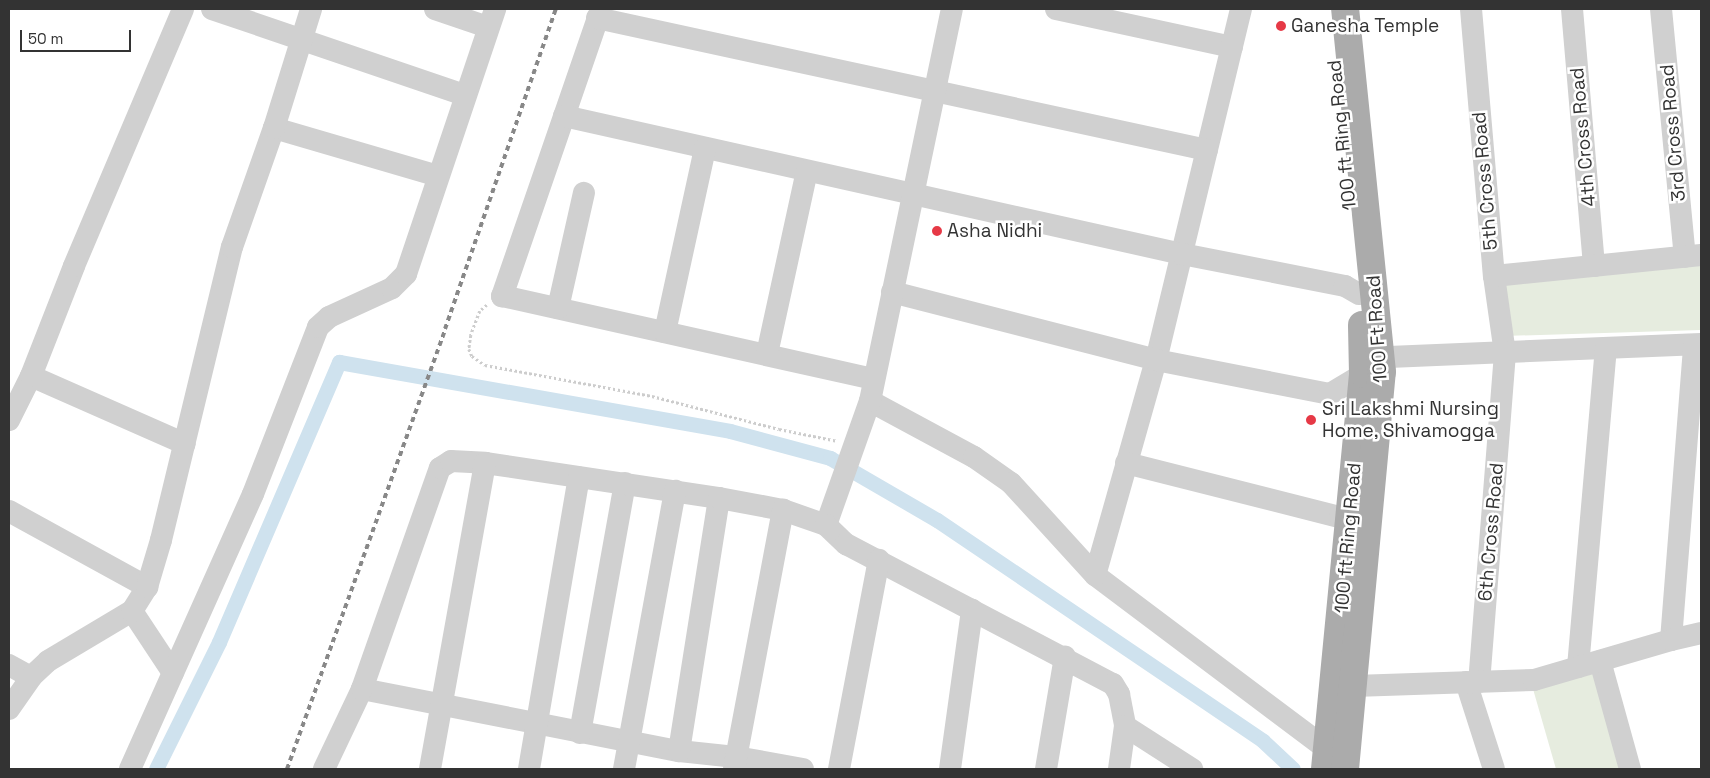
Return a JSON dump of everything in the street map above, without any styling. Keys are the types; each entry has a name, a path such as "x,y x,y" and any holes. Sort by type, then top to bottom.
{"main road":[{"name":"100 ft Ring Road","path":"1330,9 1358,294 1363,333 1372,365 1350,522 1338,763"},
{"name":"100 Ft Road","path":"1338,763 1354,686 1372,365 1345,9"}],"street":[{"path":"9,420 31,376 74,266 183,9"},
{"path":"212,9 465,95"},
{"path":"9,709 31,677 48,661 132,611 148,587 185,444 232,247 274,128 311,9"},
{"path":"130,769 253,494 318,327 329,317 392,288 406,274 491,18 435,9"},
{"path":"826,525 838,487 870,402 952,9"},
{"path":"1056,9 1232,47"},
{"path":"1095,575 1156,360 1241,9"},
{"name":"5th Cross Road","path":"1471,9 1494,276 1505,352"},
{"name":"4th Cross Road","path":"1572,9 1594,266"},
{"name":"3rd Cross Road","path":"1661,9 1693,256"},
{"path":"874,379 502,296 599,13 1207,150"},
{"path":"564,116 1182,254 1345,286 1358,294"},
{"path":"274,128 438,176"},
{"path":"665,332 706,148"},
{"path":"767,354 807,171"},
{"path":"558,308 584,193"},
{"path":"1494,276 1693,256"},
{"path":"892,292 1156,360 1330,394 1372,365 1505,352 1698,344 1671,640"},
{"path":"1578,667 1606,348"},
{"name":"6th Cross Road","path":"1472,682 1505,352"},
{"path":"31,376 185,444"},
{"path":"870,402 974,457 1011,483 1095,575 1338,763"},
{"path":"324,769 362,689 440,468 451,461 485,463 719,498 783,510 826,525 846,544 1065,657 1113,684 1119,694 1125,726 1119,769"},
{"path":"430,769 485,463"},
{"path":"1126,463 1350,522"},
{"path":"530,769 579,477"},
{"path":"580,733 625,484"},
{"path":"624,769 675,491"},
{"path":"679,751 719,498"},
{"path":"735,763 783,510"},
{"path":"9,511 148,587"},
{"path":"840,769 879,560"},
{"path":"950,769 972,610"},
{"path":"132,611 173,673"},
{"path":"1354,686 1534,680 1671,640 1701,634"},
{"path":"1046,769 1065,657"},
{"path":"1600,661 1630,769"},
{"path":"9,665 31,677"},
{"path":"1472,682 1494,769"},
{"path":"362,689 442,703 580,733 735,763 803,769"},
{"path":"1125,726 1192,769"}],"path":[{"path":"502,296 480,310 471,334 469,348 472,356 485,365 652,396 852,449"}],"shaded area":[{"path":"1701,265 1701,330 1504,336 1493,282"},
{"path":"1595,671 1621,769 1556,769 1533,689"}],"waterway":[{"path":"156,769 219,642 339,362 730,431 830,458 937,520 1263,741 1293,769"}],"railway":[{"path":"287,769 445,329 556,9"}],"place":[{"name":"Ganesha Temple","path":"1281,26"},
{"name":"Asha Nidhi","path":"937,231"},
{"name":"Sri Lakshmi Nursing Home, Shivamogga","path":"1311,420"}]}
